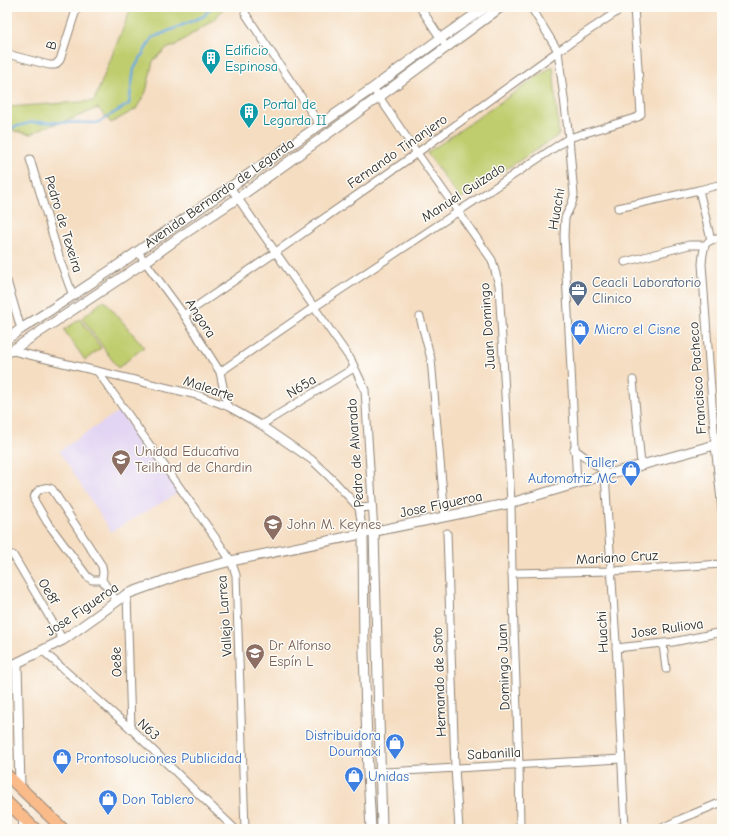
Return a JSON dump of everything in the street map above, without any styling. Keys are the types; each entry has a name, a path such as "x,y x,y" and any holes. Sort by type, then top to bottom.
{"main road":[{"path":"7,775 63,829"},
{"path":"7,802 35,829"}],"street":[{"name":"B","path":"7,54 49,65 55,65 60,60 77,7"},
{"path":"420,7 446,47"},
{"name":"Avenida Bernardo de Legarda","path":"7,339 138,252 486,7"},
{"name":"Avenida Bernardo de Legarda","path":"8,351 145,262 238,198 379,97 500,7"},
{"name":"Huachi","path":"531,7 558,51 569,138 574,195 565,218 564,236 577,484"},
{"name":"Fernando Tinanjero","path":"184,315 417,153 558,51 624,7"},
{"name":"Manuel Guizado","path":"220,372 313,308 569,138 638,117 641,114 634,7"},
{"path":"245,13 320,125"},
{"name":"Juan Domingo","path":"373,88 492,260 500,285 511,503"},
{"name":"Pedro de Texeira","path":"30,160 61,263 73,296"},
{"path":"618,208 722,184"},
{"name":"Pedro de Alvarado","path":"230,187 350,360 365,390 374,532 382,829"},
{"path":"699,190 708,243"},
{"path":"625,262 689,245 708,243 722,238"},
{"name":"Francisco Pacheco","path":"708,243 702,254 702,264 719,444 722,510"},
{"name":"Angora","path":"138,252 184,315 220,372 227,406"},
{"path":"7,281 20,329"},
{"path":"420,317 431,359 445,517"},
{"name":"Malearte","path":"8,351 197,395 227,406 261,425 312,460 359,508"},
{"name":"N65a","path":"261,425 354,368"},
{"name":"Vallejo Larrea","path":"98,372 231,561 236,575 245,829"},
{"path":"633,380 641,465"},
{"name":"Jose Figueroa","path":"7,663 17,663 64,640 127,594 185,573 231,561 511,503 605,475 719,444"},
{"path":"574,448 604,471 605,475"},
{"name":"Huachi","path":"605,475 612,571 625,829"},
{"path":"102,580 92,580 87,576 47,522 34,500 34,496 37,492 46,488 52,489 102,566 102,580 117,602"},
{"name":"Domingo Juan","path":"511,503 520,829"},
{"path":"359,508 372,508"},
{"name":"Pedro de Alvarado","path":"359,508 363,534 364,652 371,829"},
{"name":"Hernando de Soto","path":"447,533 455,768 459,829"},
{"name":"Oe8f","path":"13,555 64,640"},
{"name":"Mariano Cruz","path":"512,574 612,571 722,564"},
{"name":"Oe8e","path":"127,594 131,729"},
{"name":"Jose Ruliova","path":"616,648 663,644 722,632"},
{"path":"663,644 666,669"},
{"name":"N63","path":"43,651 131,729 235,829"},
{"path":"17,663 20,787"},
{"name":"Sabanilla","path":"368,773 621,759"},
{"path":"660,829 722,802"},
{"path":"22,817 23,829"}],"shaded area":[{"name":"Unidad Educativa Teilhard de Chardin","path":"119,411 180,492 111,532 59,451"}],"green space":[{"path":"224,7 216,18 174,46 166,49 153,61 146,92 136,109 111,123 98,108 72,119 45,127 31,134 14,131 7,120 7,107 94,101 131,8"},
{"path":"553,66 559,135 460,199 427,153"},
{"path":"104,300 144,347 118,368 82,318"},
{"path":"80,319 101,348 85,360 64,330"}],"waterway":[{"path":"7,129 33,122 97,123 129,104 134,69 152,38 204,16 211,7"}],"place":[{"name":"Edificio Espinosa","path":"211,75"},
{"name":"Portal de Legarda II","path":"249,129"},
{"name":"Ceacli Laboratorio Clinico","path":"578,307"},
{"name":"Micro el Cisne","path":"580,346"},
{"name":"Unidad Educativa Teilhard de Chardin","path":"121,476"},
{"name":"Taller Automotriz MC","path":"631,487"},
{"name":"John M. Keynes","path":"273,541"},
{"name":"Dr Alfonso Espín L","path":"255,670"},
{"name":"Distribuidora Doumaxi","path":"395,760"},
{"name":"Prontosoluciones Publicidad","path":"62,775"},
{"name":"Unidas","path":"354,793"},
{"name":"Don Tablero","path":"108,816"}]}
